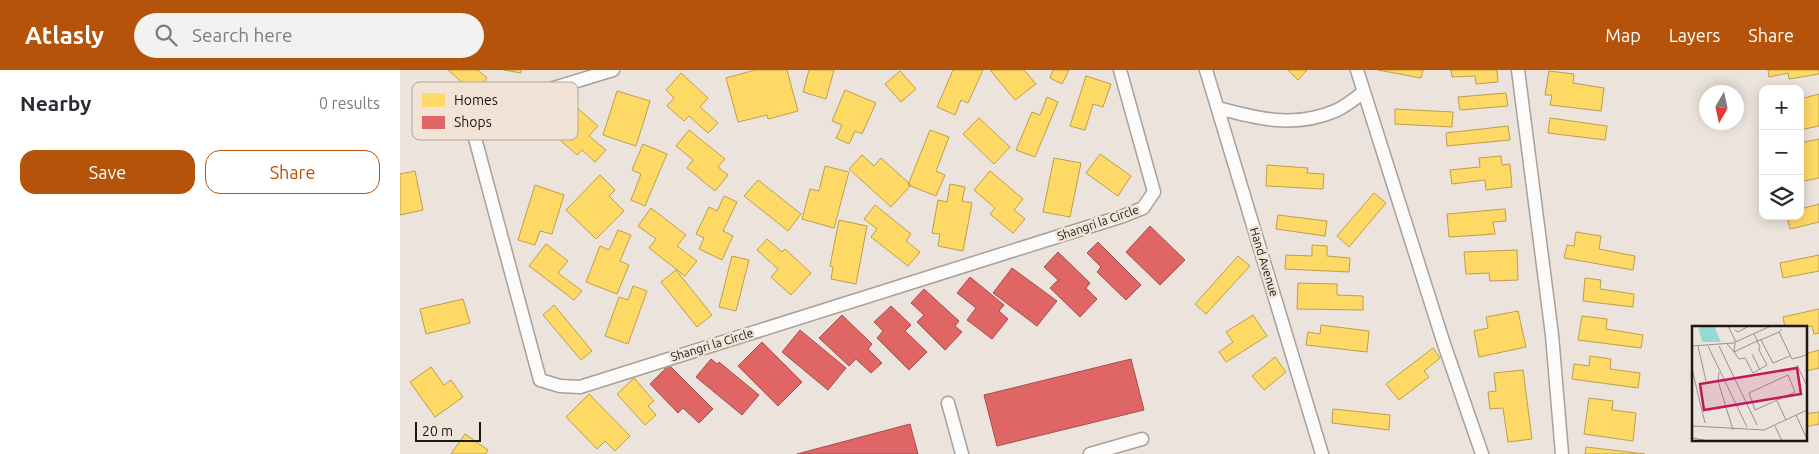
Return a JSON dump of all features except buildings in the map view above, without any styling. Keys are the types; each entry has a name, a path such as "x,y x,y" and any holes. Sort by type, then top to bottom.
{"lane":[{"name":"Shangri la Circle","path":"572,82 613,70"},
{"name":"Shangri la Circle","path":"475,140 540,380 560,386 580,387 1143,208 1154,192 1120,70"},
{"name":"Hand Avenue","path":"1206,70 1322,454"},
{"path":"1357,70 1443,341 1482,454"},
{"path":"1518,70 1552,335 1562,454"},
{"path":"1218,108 1257,119 1292,121 1310,119 1336,111 1364,92"},
{"path":"948,403 962,454"},
{"path":"1090,454 1142,439"}]}
